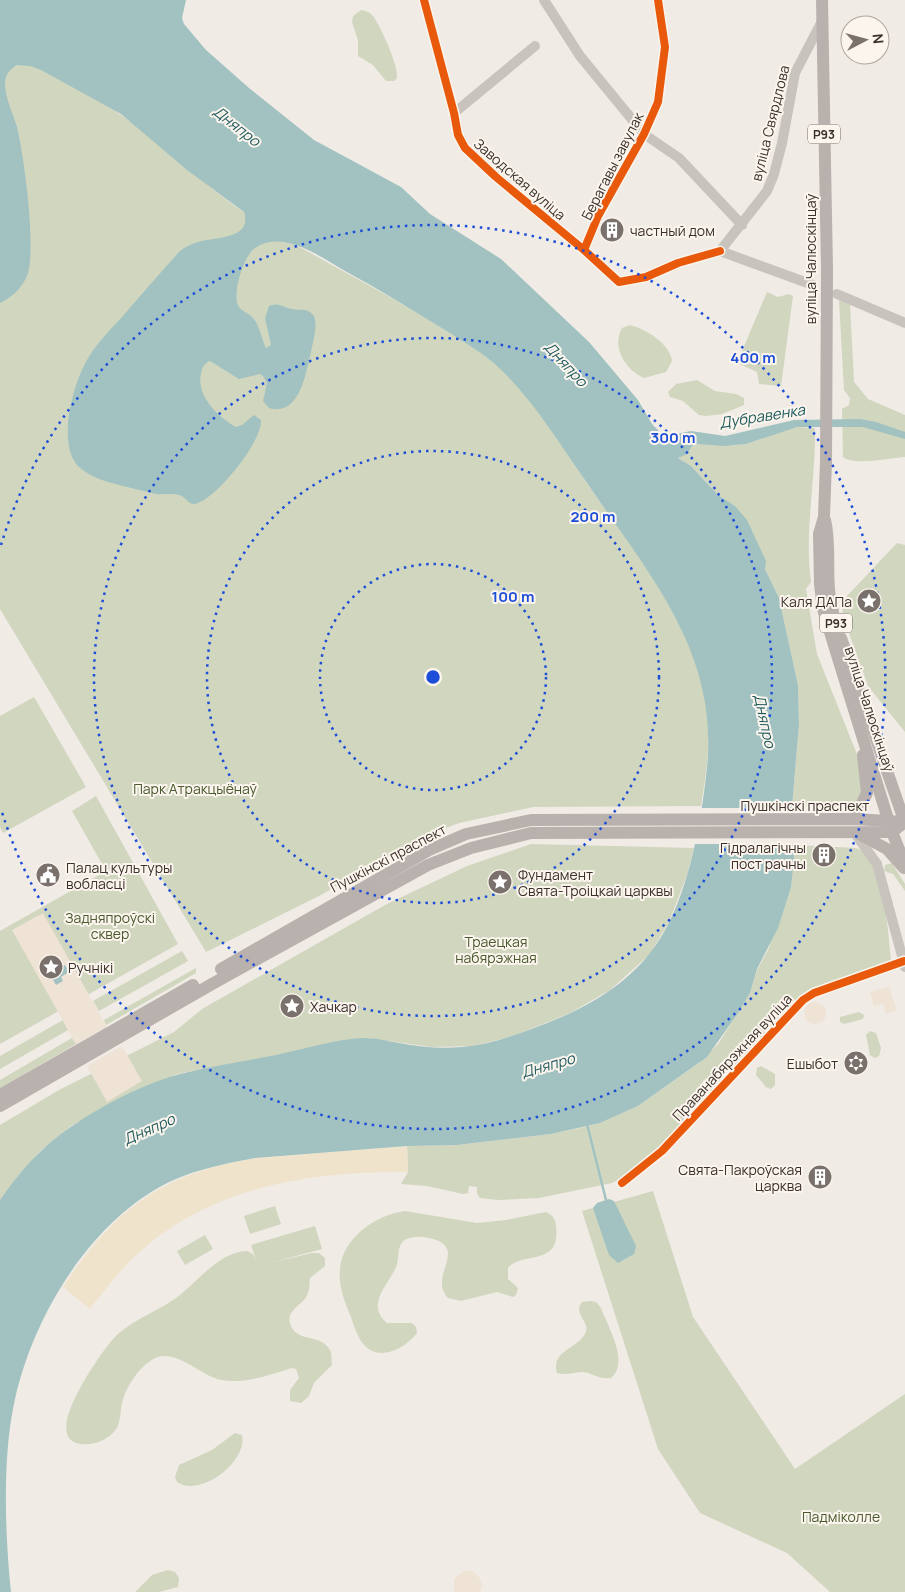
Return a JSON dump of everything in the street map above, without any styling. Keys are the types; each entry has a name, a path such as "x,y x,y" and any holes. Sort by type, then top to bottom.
{"main road":[{"name":"вуліца Чалюскінцаў","path":"822,0 827,268 826,461 824,517 819,534 823,609 890,826"},
{"name":"вуліца Чалюскінцаў","path":"824,517 829,537 832,608 905,822"},
{"path":"851,700 867,785 863,802 854,819"},
{"name":"Пушкінскі праспект","path":"0,1095 429,850 466,834 531,820 854,819 890,826"},
{"name":"Пушкінскі праспект","path":"0,1106 212,984 428,865 471,848 531,833 854,832 905,822"},
{"name":"Р93","path":"890,826 899,861"},
{"name":"Пушкінскі праспект","path":"854,832 878,842 905,869"}],"street":[{"name":"Заводская вуліца","path":"424,0 458,135 465,148 496,177 584,250"},
{"name":"Берагавы завулак","path":"584,250 598,216 644,134 658,102 664,71 665,34 658,0"},
{"path":"549,2 580,56 644,134 679,158 742,225"},
{"name":"вуліца Свярдлова","path":"720,251 767,191 774,174 795,72 822,21"},
{"path":"454,113 535,46"},
{"path":"584,250 619,282 646,277 678,263 720,251 814,286"},
{"path":"836,294 905,322"},
{"path":"854,832 877,864 904,964"},
{"path":"877,864 885,858 899,861"},
{"name":"Праванабярэжная вуліца","path":"622,1183 662,1151 803,1000 814,993 904,964"}],"green space":[{"path":"361,10 372,15 384,36 397,73 397,78 394,81 386,81 373,65 358,56 358,40 352,22 353,16"},
{"name":"Парк Атракцыёнаў","path":"0,46 79,88 109,107 245,213 295,244 425,317 471,346 491,360 519,387 543,418 656,581 685,634 697,662 705,691 709,720 708,749 701,806 533,807 459,823 425,836 319,896 206,952 0,609"},
{"path":"767,292 778,297 789,294 793,296 781,386 759,384 757,372 737,363"},
{"path":"839,300 850,304 854,382 868,399 905,415 905,457 855,461 843,457 842,409 849,405 850,398 844,390"},
{"path":"630,325 650,334 667,349 672,361 666,372 644,378 631,370 626,364 622,358 618,343 622,328"},
{"path":"697,380 715,391 736,394 744,398 744,405 722,414 706,416 699,415 683,401 670,397 668,392 676,384"},
{"path":"797,427 815,428 809,524 811,582 806,589 817,654 864,772 866,786 854,807 792,807 799,724 798,685 779,598 765,569 765,561 758,545 735,506 718,495 691,466 678,458 696,445 738,445 753,442"},
{"path":"897,543 905,545 905,732 868,686 843,616 842,605 847,596"},
{"path":"34,697 86,787 3,833 0,827 0,716"},
{"name":"Задняпроўскі сквер","path":"96,796 178,944 0,1044 0,931 106,871 72,811"},
{"name":"Траецкая набярэжная","path":"531,844 694,848 687,875 669,922 650,954 610,990 570,1013 511,1037 472,1046 431,1047 368,1038 177,1074 134,1092 71,1126 39,1152 0,1200 0,1125 59,1090 174,1032 202,1009 385,905 467,866"},
{"path":"794,845 856,848 865,852 872,859 883,893 891,961 816,989 739,1064 704,1080 687,1103 683,1123 649,1159 612,1183 539,1198 498,1200 480,1198 477,1194 477,1187 469,1186 468,1193 463,1194 427,1186 401,1184 408,1172 407,1146 457,1145 551,1134 600,1123 638,1106 699,1063 718,1044 750,993 757,970 768,950 791,887"},
{"path":"892,863 905,884 905,891 893,874 884,871 885,865"},
{"path":"182,951 188,961 99,1011 93,1001"},
{"path":"196,968 196,973 106,1025 104,1020"},
{"path":"859,1012 864,1015 863,1019 844,1024 840,1022 840,1017"},
{"path":"63,1020 68,1030 0,1069 0,1056"},
{"path":"870,1031 876,1033 881,1048 879,1056 875,1058 870,1055 866,1035"},
{"path":"72,1038 76,1044 0,1088 0,1080"},
{"path":"761,1066 775,1074 775,1085 771,1089 766,1087 756,1075 757,1068"},
{"path":"725,1076 693,1111 697,1099 704,1089 714,1081"},
{"name":"Падміколле","path":"653,1191 693,1317 795,1469 905,1394 905,1592 830,1592 787,1553 700,1513 658,1449 582,1211"},
{"path":"275,1206 281,1224 250,1234 244,1216"},
{"path":"405,1211 477,1223 506,1220 546,1212 555,1220 556,1240 552,1248 546,1253 514,1263 508,1268 508,1279 518,1288 516,1295 513,1297 497,1292 461,1301 448,1298 443,1289 442,1281 448,1255 447,1248 441,1242 426,1237 406,1239 400,1248 396,1267 380,1295 378,1309 387,1323 412,1323 416,1327 417,1333 396,1350 383,1353 376,1352 366,1347 360,1340 342,1294 340,1269 342,1257 354,1238 372,1223 394,1213"},
{"path":"315,1226 322,1249 270,1263 312,1253 319,1253 325,1258 325,1266 310,1278 309,1291 306,1297 290,1316 291,1326 299,1335 322,1342 331,1352 332,1365 314,1383 309,1396 301,1403 290,1401 290,1390 299,1378 296,1369 292,1368 248,1380 230,1381 213,1378 174,1358 158,1357 140,1370 127,1389 122,1403 119,1423 113,1433 104,1440 87,1444 76,1443 68,1436 67,1424 70,1409 78,1392 98,1360 120,1332 176,1298 209,1269 227,1257 247,1251 253,1254 256,1260 251,1245"},
{"path":"205,1235 213,1249 185,1265 177,1251"},
{"path":"582,1302 596,1302 601,1308 616,1344 618,1363 616,1371 611,1378 603,1378 583,1372 557,1373 556,1365 558,1359 585,1334 586,1326 579,1311"},
{"path":"235,1433 242,1435 242,1445 238,1456 221,1474 210,1481 198,1485 187,1486 177,1482 175,1477 179,1465 212,1450"},
{"path":"168,1570 175,1572 179,1578 178,1587 159,1592 135,1592 152,1575"}],"sand":[{"path":"407,1146 408,1172 371,1172 297,1180 261,1188 226,1200 192,1215 161,1235 132,1259 90,1309 63,1287 82,1260 122,1216 143,1199 167,1185 193,1174 255,1158"}],"shaded area":[{"path":"43,913 107,1027 76,1044 12,930","holes":["54,961 61,977 49,979 40,965"]},
{"path":"889,986 897,1011 886,1014 883,1004 874,1006 870,992"},
{"path":"815,1002 823,1005 826,1013 823,1021 815,1024 807,1021 804,1013 807,1005"},
{"path":"122,1046 142,1081 107,1102 87,1066"},
{"path":"464,1571 472,1571 479,1577 482,1585 480,1592 454,1592 454,1579"}],"water":[{"name":"Дняпро","path":"0,0 186,0 182,18 184,24 206,50 249,88 314,140 401,187 430,214 501,259 589,342 638,400 652,424 661,433 671,435 691,431 725,436 794,420 860,419 876,422 905,432 905,439 863,427 797,427 746,444 725,446 698,444 692,446 687,454 678,458 691,466 718,495 735,506 747,520 766,561 765,569 779,598 798,685 799,724 792,807 794,859 791,887 778,928 757,969 750,993 707,1057 638,1106 600,1123 551,1134 457,1145 407,1146 255,1158 181,1177 158,1188 132,1206 107,1227 85,1252 66,1279 49,1308 23,1369 11,1421 6,1470 7,1545 11,1592 0,1592 0,1200 19,1175 40,1152 69,1128 125,1095 163,1079 204,1068 353,1039 373,1038 415,1046 438,1048 484,1044 516,1035 547,1023 603,995 640,965 663,934 674,913 690,865 701,814 707,767 708,726 702,687 691,651 675,617 634,551 546,423 523,393 497,366 475,349 386,294 302,247 278,242 266,243 255,248 243,266 237,292 239,307 254,319 266,348 271,345 265,318 269,306 278,305 306,310 314,316 315,330 309,361 304,381 295,400 288,406 279,409 269,408 263,401 267,383 260,374 239,379 210,361 202,369 200,382 205,398 222,418 236,427 242,425 254,415 261,420 259,430 247,454 216,490 198,503 192,504 179,495 156,494 103,480 92,476 78,466 68,442 68,427 73,394 90,355 105,335 180,251 195,243 230,236 237,232 243,228 245,221 244,212 187,170 121,114 41,70 30,66 17,65 7,75 5,89 17,127 23,159 30,226 30,264 27,276 19,289 0,303"},
{"path":"52,955 59,969 65,965 69,972 61,977 63,981 56,985 52,978 48,980 40,965"},
{"path":"609,1199 614,1201 636,1246 634,1254 618,1263 609,1255 593,1208 597,1203"}],"pier":[{"path":"698,808 794,808 796,844 692,844"}],"waterway":[{"path":"587,1124 606,1200"}],"cycle path":[{"path":"424,0 458,135 465,148 496,177 584,250"},
{"path":"658,0 665,47 658,102 644,134 598,216 584,250 619,282 646,277 678,263 720,251"},
{"path":"622,1183 662,1151 803,1000 814,993 904,961"}],"place":[{"name":"частный дом","path":"612,230"},
{"name":"Каля ДАПа","path":"869,601"},
{"name":"Гідралагічны пост рачны","path":"824,855"},
{"name":"Палац культуры вобласці","path":"48,875"},
{"name":"Фундамент Свята-Троіцкай царквы","path":"500,882"},
{"name":"Ручнікі","path":"51,967"},
{"name":"Хачкар","path":"292,1006"},
{"name":"Ешыбот","path":"856,1063"},
{"name":"Свята-Пакроўская царква","path":"820,1177"}],"water label":[{"name":"Дубравенка","path":"762,416"}]}
